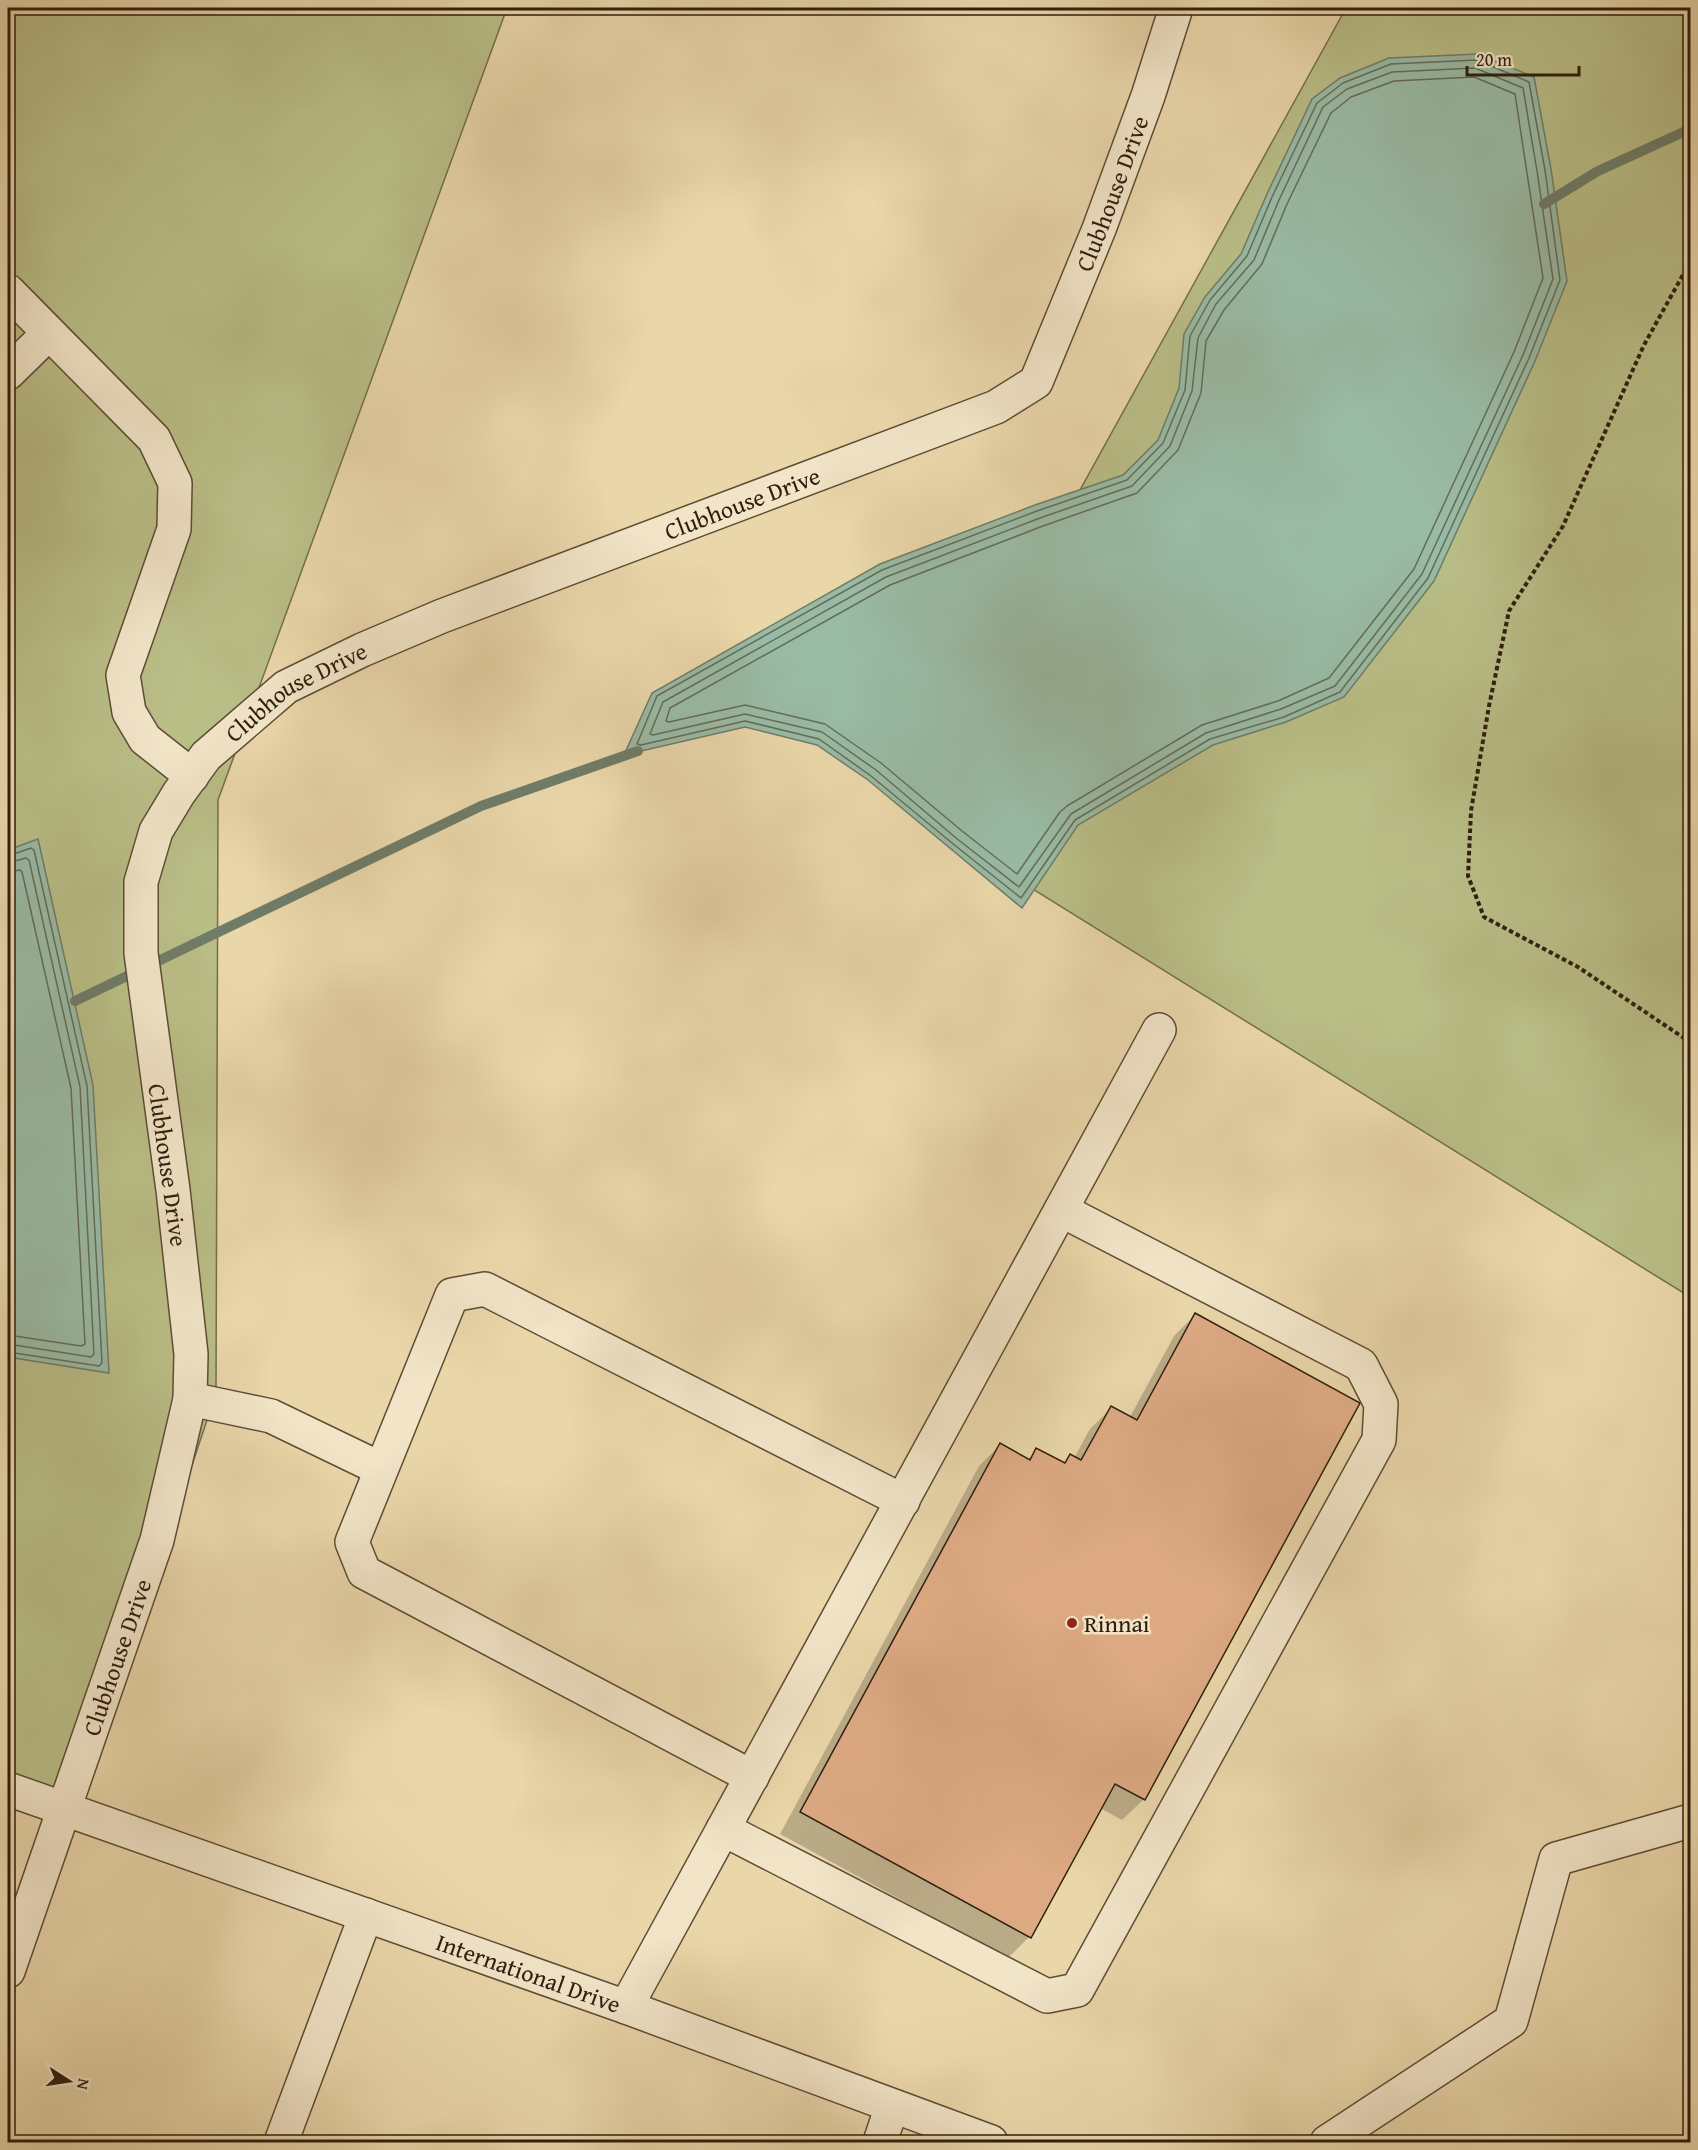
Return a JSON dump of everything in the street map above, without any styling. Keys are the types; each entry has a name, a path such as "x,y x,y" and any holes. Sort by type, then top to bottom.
{"street":[{"name":"Clubhouse Drive","path":"8,1971 157,1540 190,1399 191,1354 173,1190 141,952 141,882 156,831 206,756 286,687 362,650 442,616 996,407 1036,382 1099,228 1148,96 1176,8"},
{"path":"8,291 153,439 174,483 174,529 123,675 129,712 146,739 192,776"},
{"path":"8,373 49,333"},
{"path":"627,2007 1159,1030"},
{"path":"723,1829 1047,1996 1077,1990 1379,1440 1380,1404 1361,1365 1061,1210"},
{"path":"752,1777 364,1572 352,1542 452,1295 485,1288 903,1501"},
{"path":"190,1399 271,1416 381,1468"},
{"name":"International Drive","path":"8,1789 627,2007 991,2142"},
{"path":"1327,2142 1511,2021 1556,1859 1690,1821"},
{"path":"281,2142 366,1916"},
{"path":"880,2142 892,2106"}],"path":[{"path":"1690,262 1644,345 1563,526 1509,611 1489,706 1471,811 1468,876 1484,917 1578,967 1690,1042"}],"green space":[{"path":"8,8 507,8 218,800 216,1393 81,1799 8,1779"},
{"path":"1346,8 1690,8 1690,1297 904,809"}],"water":[{"path":"1478,54 1534,77 1551,169 1567,281 1535,361 1434,581 1344,697 1286,722 1213,745 1078,825 1022,908 868,780 817,745 745,727 624,755 652,693 880,564 1035,505 1123,475 1158,440 1179,388 1184,334 1205,297 1241,254 1312,99 1340,78 1389,58"},
{"path":"38,839 93,1085 109,1373 8,1357 8,850"}],"building":[{"name":"Rinnai","path":"1195,1313 1360,1403 1145,1800 1115,1784 1031,1938 800,1812 1000,1443 1030,1460 1036,1448 1065,1463 1070,1454 1081,1460 1111,1406 1137,1420"}],"waterway":[{"path":"1544,204 1598,171 1690,129"},
{"path":"75,1001 481,806 638,751"}],"place":[{"name":"Rinnai","path":"1072,1623"}]}
